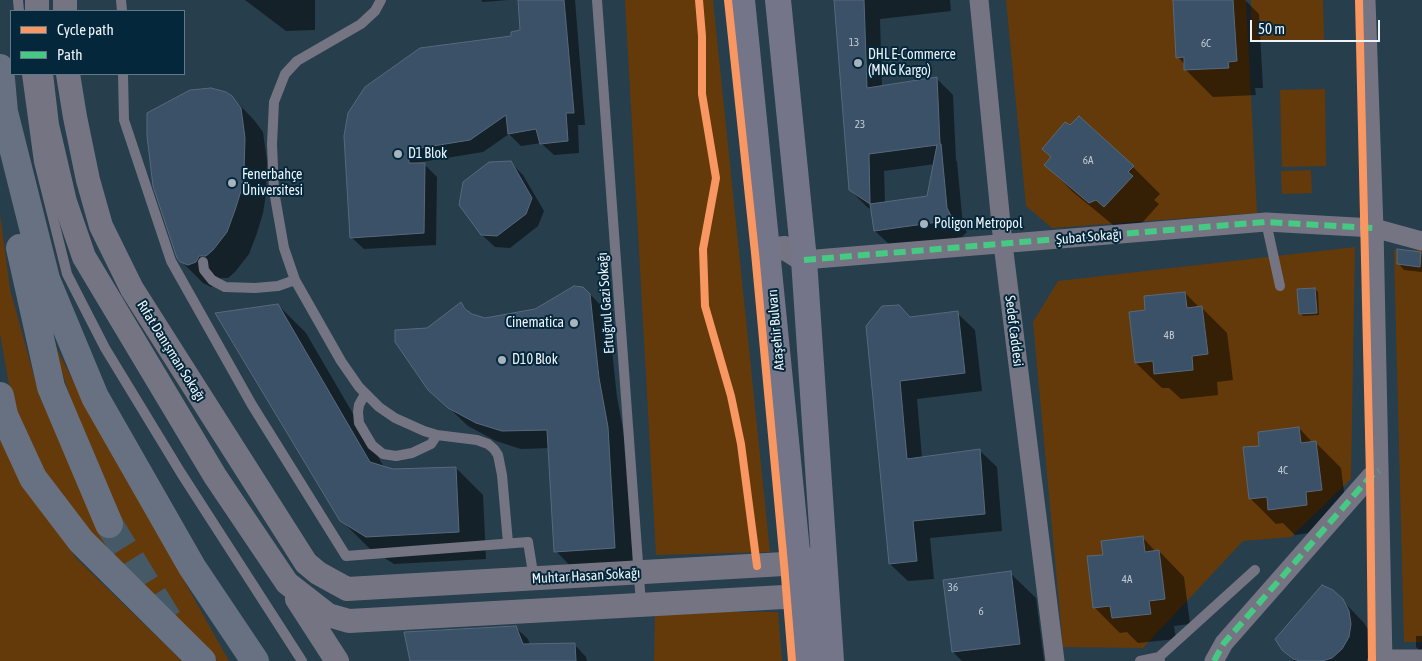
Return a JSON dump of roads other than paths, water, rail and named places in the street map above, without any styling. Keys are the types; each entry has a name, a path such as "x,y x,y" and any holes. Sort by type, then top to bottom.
{"highway":[{"path":"0,68 4,112 46,279 95,397 192,567 255,661"},
{"path":"0,151 51,387 109,524"},
{"path":"0,396 4,415 33,478 81,542 202,661"}],"main road":[{"name":"Ataşehir Bulvarı","path":"742,0 798,561 814,595 831,661"},
{"name":"Ataşehir Bulvarı","path":"778,0 804,260 824,559 814,595 808,661"}],"street":[{"name":"Sedef Caddesi","path":"979,0 1003,244 1055,661"},
{"path":"1366,0 1374,228 1381,660 1422,659"},
{"name":"Rıfat Danışman Sokağı","path":"41,75 47,125 64,202 84,256 215,476 332,653"},
{"name":"Rıfat Danışman Sokağı","path":"68,75 88,180 101,226 132,289 306,563 318,573 347,589"},
{"name":"Şubat Sokağı","path":"804,260 1266,222 1374,228 1422,241"},
{"path":"768,250 785,248 804,260"},
{"path":"1214,661 1224,643 1370,477 1378,471"},
{"name":"Muhtar Hasan Sokağı","path":"347,589 784,564 824,559"},
{"name":"Rıfat Danışman Sokağı","path":"287,583 328,616"},
{"path":"332,653 328,616 347,589"},
{"path":"328,616 349,621 814,595"}],"lane":[{"path":"381,0 375,11 362,24 297,61 285,74 274,102 272,144 274,191 284,248 296,280 341,361 358,387 365,394 395,418 412,426 437,435 483,441 494,449 498,455 502,475 508,543"},
{"name":"Ertuğrul Gazi Sokağı","path":"596,0 641,604"},
{"path":"27,75 39,162 67,274 110,356 181,473 302,661"},
{"path":"123,75 124,120 171,261 252,405 346,556 528,542 534,579"},
{"path":"1266,222 1280,286"},
{"path":"203,262 204,270 212,280 225,287 255,288 278,286 296,280"},
{"path":"365,394 359,405 359,423 372,446 377,450 390,456 412,453 431,444 437,435"},
{"path":"1140,661 1160,659 1255,570"}],"tunnel":[{"path":"109,524 169,621"}],"place":[{"name":"DHL E-Commerce (MNG Kargo)","path":"858,63"},
{"name":"D1 Blok","path":"398,154"},
{"name":"Fenerbahçe Üniversitesi","path":"232,183"},
{"name":"Poligon Metropol","path":"924,224"},
{"name":"Cinematica","path":"574,323"},
{"name":"D10 Blok","path":"502,360"}]}
